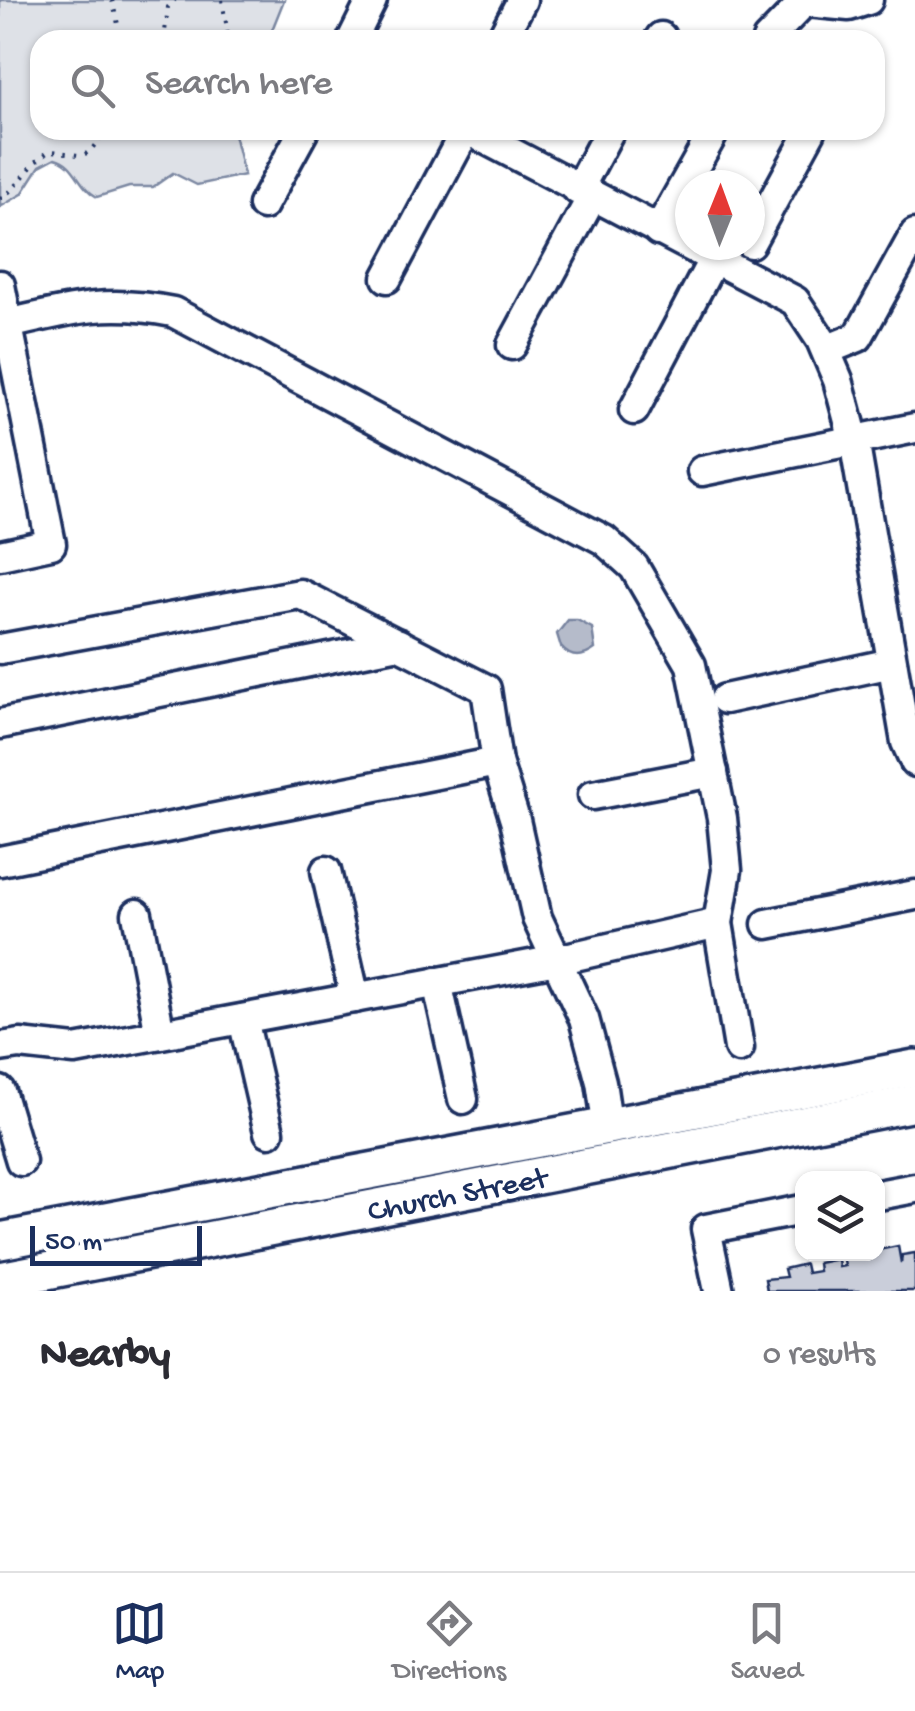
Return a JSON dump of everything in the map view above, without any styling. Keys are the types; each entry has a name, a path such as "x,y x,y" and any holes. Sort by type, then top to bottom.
{"main road":[{"name":"Church Street","path":"0,1241 915,1068"},
{"name":"Church Street","path":"0,1280 915,1103"}],"lane":[{"path":"357,30 372,0"},
{"path":"506,30 522,0"},
{"path":"778,30 806,1 849,6 868,0"},
{"path":"264,205 299,140"},
{"path":"387,278 462,140"},
{"path":"485,140 795,301 826,350 854,440 900,667 906,742 915,762"},
{"path":"512,345 585,194 606,140"},
{"path":"658,231 709,140"},
{"path":"765,215 807,140"},
{"path":"826,350 858,336 915,234"},
{"path":"634,410 730,260"},
{"path":"0,284 8,324 9,373 51,544 0,555"},
{"path":"8,324 90,305 141,306 173,312 604,540 634,567 692,665 722,818 727,870 718,924 739,1048"},
{"path":"702,471 915,428"},
{"path":"0,648 300,594 486,689 497,762 537,918 584,1019 601,1082 608,1128"},
{"path":"0,724 399,644"},
{"path":"725,699 900,667"},
{"path":"0,861 497,762"},
{"path":"593,795 713,772"},
{"path":"326,871 355,998"},
{"path":"767,924 915,895"},
{"path":"137,914 160,1034"},
{"path":"0,1047 20,1044 74,1050 558,960 718,924"},
{"path":"437,982 464,1099"},
{"path":"243,1019 269,1132"},
{"path":"0,1090 20,1161"},
{"path":"885,1194 915,1188"},
{"path":"719,1291 706,1229 795,1211"}],"path":[{"path":"112,0 120,30"},
{"path":"167,30 168,6 175,0"},
{"path":"222,0 227,30"},
{"path":"0,200 15,190 37,158 50,150 79,158 88,154 98,140"}],"shaded area":[{"path":"0,0 284,0 272,30 30,30 30,140 235,140 244,175 197,185 173,173 153,187 129,187 97,197 68,165 55,158 40,166 22,194 0,207"}],"water":[{"path":"568,620 592,628 595,649 577,656 561,647 557,634"}],"building":[{"path":"898,1246 901,1263 902,1255 915,1253 915,1291 767,1291 765,1279 786,1277 784,1269 805,1264 807,1273 819,1271 818,1263 828,1261 838,1261 839,1267 845,1266 844,1261 885,1261 885,1249"}]}
